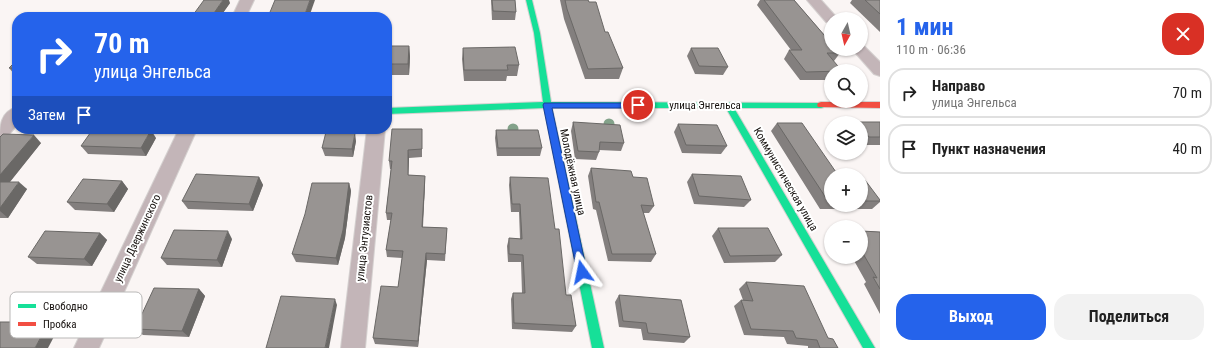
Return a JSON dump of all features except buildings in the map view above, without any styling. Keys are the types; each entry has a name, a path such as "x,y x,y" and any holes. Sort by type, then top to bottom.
{"street":[{"path":"241,12 247,0"},
{"name":"Молодёжная улица","path":"529,0 537,33 547,105 598,348"},
{"path":"814,0 825,12"},
{"path":"866,56 880,71"},
{"name":"улица Энгельса","path":"392,112 547,105 880,105"},
{"name":"Коммунистическая улица","path":"730,106 869,348"},
{"path":"0,109 12,109"},
{"path":"0,134 12,119"},
{"name":"улица Дзержинского","path":"112,292 186,134"},
{"name":"улица Энтузиастов","path":"353,348 375,134"},
{"name":"улица Дзержинского","path":"86,348 91,338"}],"traffic: fast":[{"path":"529,0 537,33 547,105 598,348"},
{"path":"392,111 547,105 821,105"},
{"path":"729,106 869,348"}],"traffic: jam":[{"path":"821,105 880,105"}],"route":[{"path":"582,272 547,105 638,105"}]}
